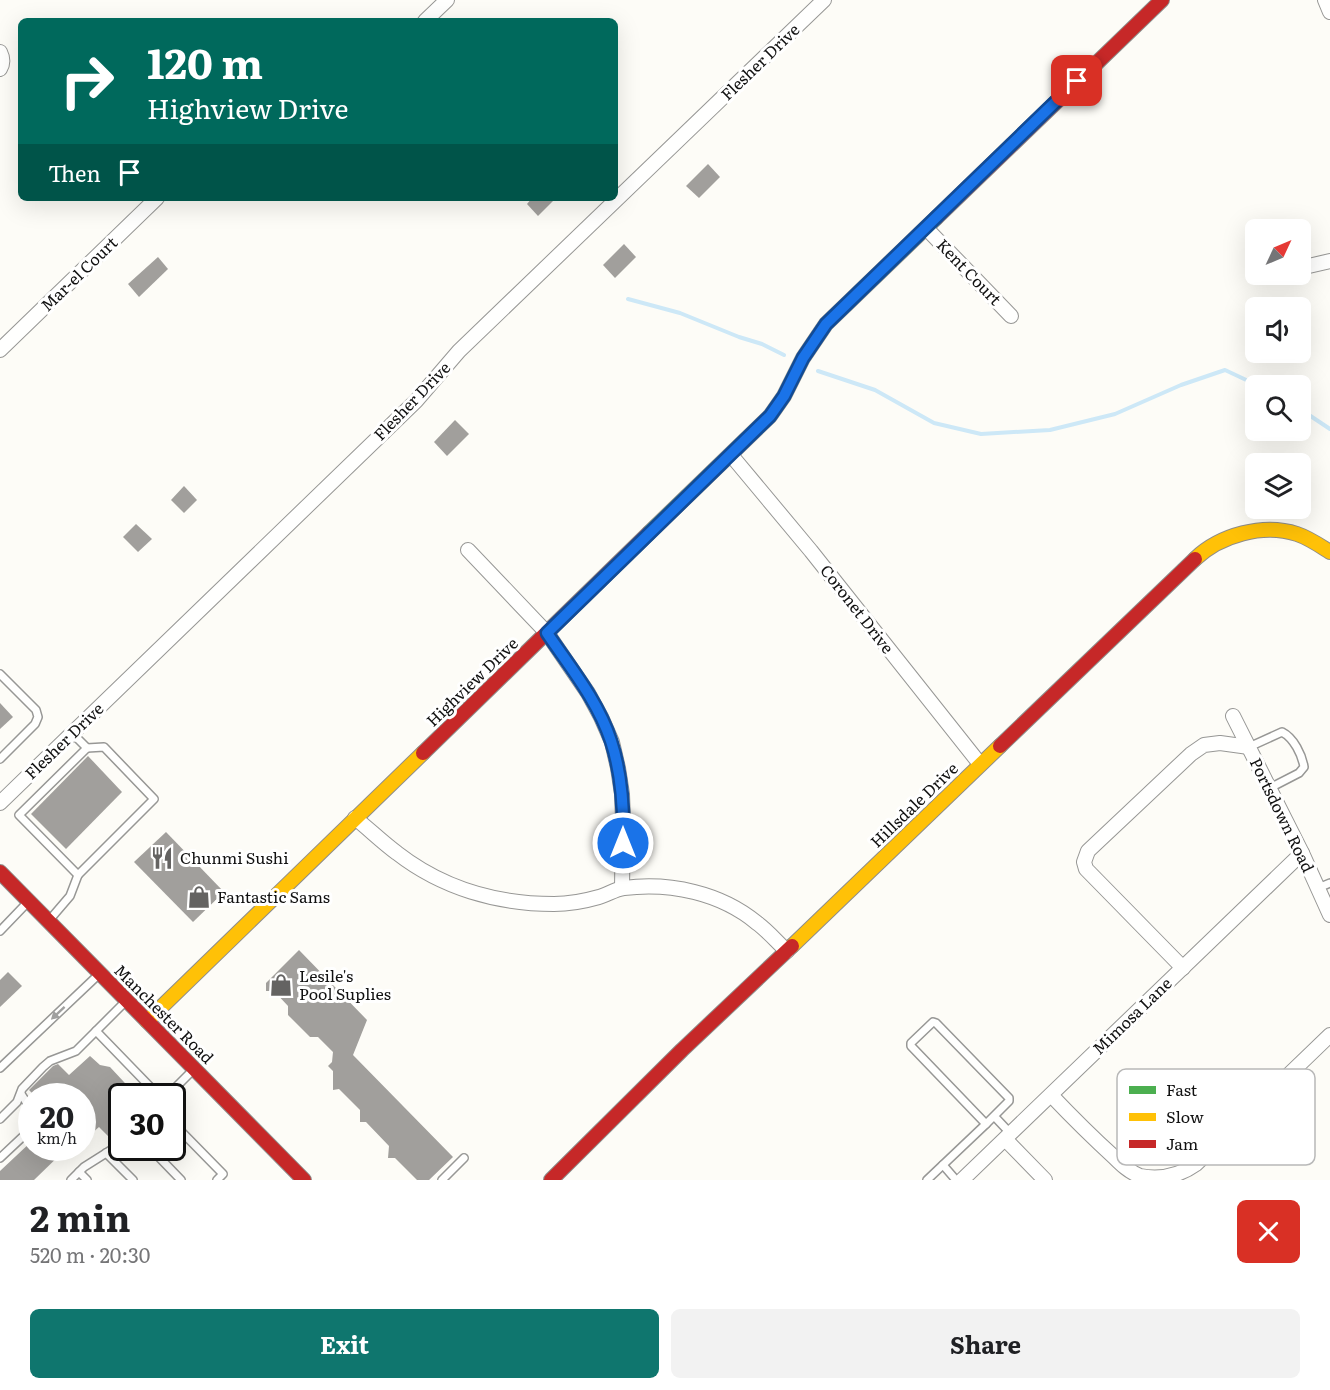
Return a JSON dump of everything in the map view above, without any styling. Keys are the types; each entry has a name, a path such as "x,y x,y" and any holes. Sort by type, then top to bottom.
{"main road":[{"name":"Highview Drive","path":"147,1021 770,416 784,396 803,358 826,324 1162,0"},
{"name":"Hillsdale Drive","path":"551,1180 682,1050 1201,553 1219,541 1238,533 1259,530 1280,530 1302,535 1330,552"},
{"name":"Manchester Road","path":"0,872 304,1180"}],"street":[{"path":"428,18 447,0"},
{"path":"1325,0 1330,12"},
{"name":"Flesher Drive","path":"618,196 817,2"},
{"path":"0,52 2,59 0,69"},
{"name":"Mar-el Court","path":"0,350 154,201"},
{"name":"Flesher Drive","path":"0,803 416,401 459,351 613,201"},
{"name":"Kent Court","path":"926,228 1011,316"},
{"path":"1311,265 1330,261"},
{"name":"Coronet Drive","path":"731,455 811,551 980,764"},
{"path":"468,550 547,633 588,693 601,717 612,742 622,794 622,888"},
{"name":"Portsdown Road","path":"1233,716 1302,853 1324,886 1330,915"},
{"path":"1183,968 1086,869 1084,862 1088,851 1191,754 1204,745 1220,742 1249,747"},
{"path":"355,818 397,853 426,873 475,894 500,899 556,904 599,897 622,888 672,888 700,893 728,904 757,922 787,951"},
{"name":"Mimosa Lane","path":"962,1180 1302,853"},
{"path":"1295,1069 1330,1035"},
{"path":"1051,1095 1117,1160"},
{"path":"1008,1137 1045,1180"},
{"path":"1123,1165 1139,1176 1163,1179 1175,1176 1194,1165"}],"lane":[{"path":"0,674 36,710 38,717 35,724 0,759"},
{"path":"1249,747 1282,732 1288,735 1303,758 1304,768 1299,773 1269,788"},
{"path":"72,733 87,748"},
{"path":"48,921 70,896 78,874 154,799 104,747 87,748 19,815 78,874"},
{"path":"0,932 29,901"},
{"path":"0,1068 100,973"},
{"path":"27,1083 50,1061 76,1052 127,1000"},
{"path":"927,1180 986,1124 1009,1101 1009,1098 933,1022 911,1043 911,1046 986,1124"},
{"path":"96,1031 146,1083"},
{"path":"180,1083 194,1069"},
{"path":"0,1119 18,1100"},
{"path":"994,1116 1008,1137"},
{"path":"186,1136 223,1174 217,1180"},
{"path":"0,1158 18,1141"},
{"path":"70,1180 84,1167 106,1153 133,1180"},
{"path":"442,1180 464,1158"},
{"path":"163,1161 181,1180"},
{"path":"943,1165 956,1180"},
{"path":"79,1172 87,1180"}],"building":[{"path":"708,164 720,177 699,198 686,186"},
{"path":"530,201 553,201 538,216 527,204"},
{"path":"624,244 636,257 615,278 603,265"},
{"path":"158,257 168,269 139,297 128,284"},
{"path":"455,420 469,434 447,456 434,442"},
{"path":"184,486 197,500 184,513 171,500"},
{"path":"136,524 152,539 138,552 123,537"},
{"path":"0,703 13,717 0,729"},
{"path":"88,756 122,792 66,849 31,814"},
{"path":"166,832 224,892 193,922 134,862"},
{"path":"299,950 367,1020 353,1055 453,1157 429,1180 417,1180 395,1158 388,1158 389,1146 366,1122 360,1122 360,1110 339,1089 333,1090 333,1071 328,1066 332,1062 333,1052 318,1037 310,1037 288,1015 288,1006 274,991 266,991 266,983"},
{"path":"8,972 22,986 0,1007 0,980"},
{"path":"90,1056 100,1065 110,1067 125,1083 108,1083 108,1136 99,1127 96,1130 96,1083 36,1083 58,1064 69,1075"},
{"path":"18,1154 18,1161 54,1161 34,1180 0,1180 0,1171"}],"waterway":[{"path":"628,299 680,313 762,344 784,355"},
{"path":"818,371 875,390 934,423 981,434 1050,430 1115,414 1181,385 1225,370 1245,379"},
{"path":"1311,416 1330,429"}],"traffic: fast":[{"path":"649,533 770,416 784,396 803,358 826,324 936,218"}],"traffic: slow":[{"path":"1195,559 1217,543 1229,538 1243,533 1270,530 1297,534 1330,552"},
{"path":"792,946 1000,746"},
{"path":"147,1021 423,753"}],"traffic: jam":[{"path":"936,218 1162,0"},
{"path":"423,753 649,533"},
{"path":"1000,746 1195,559"},
{"path":"0,872 304,1180"},
{"path":"551,1180 682,1050 792,946"}],"place":[{"name":"Chunmi Sushi","path":"162,858"},
{"name":"Fantastic Sams","path":"199,897"},
{"name":"Lesile's Pool Suplies","path":"281,985"}],"route":[{"path":"623,843 622,794 612,742 588,693 547,633 770,416 784,396 803,358 826,324 1077,81"}]}
